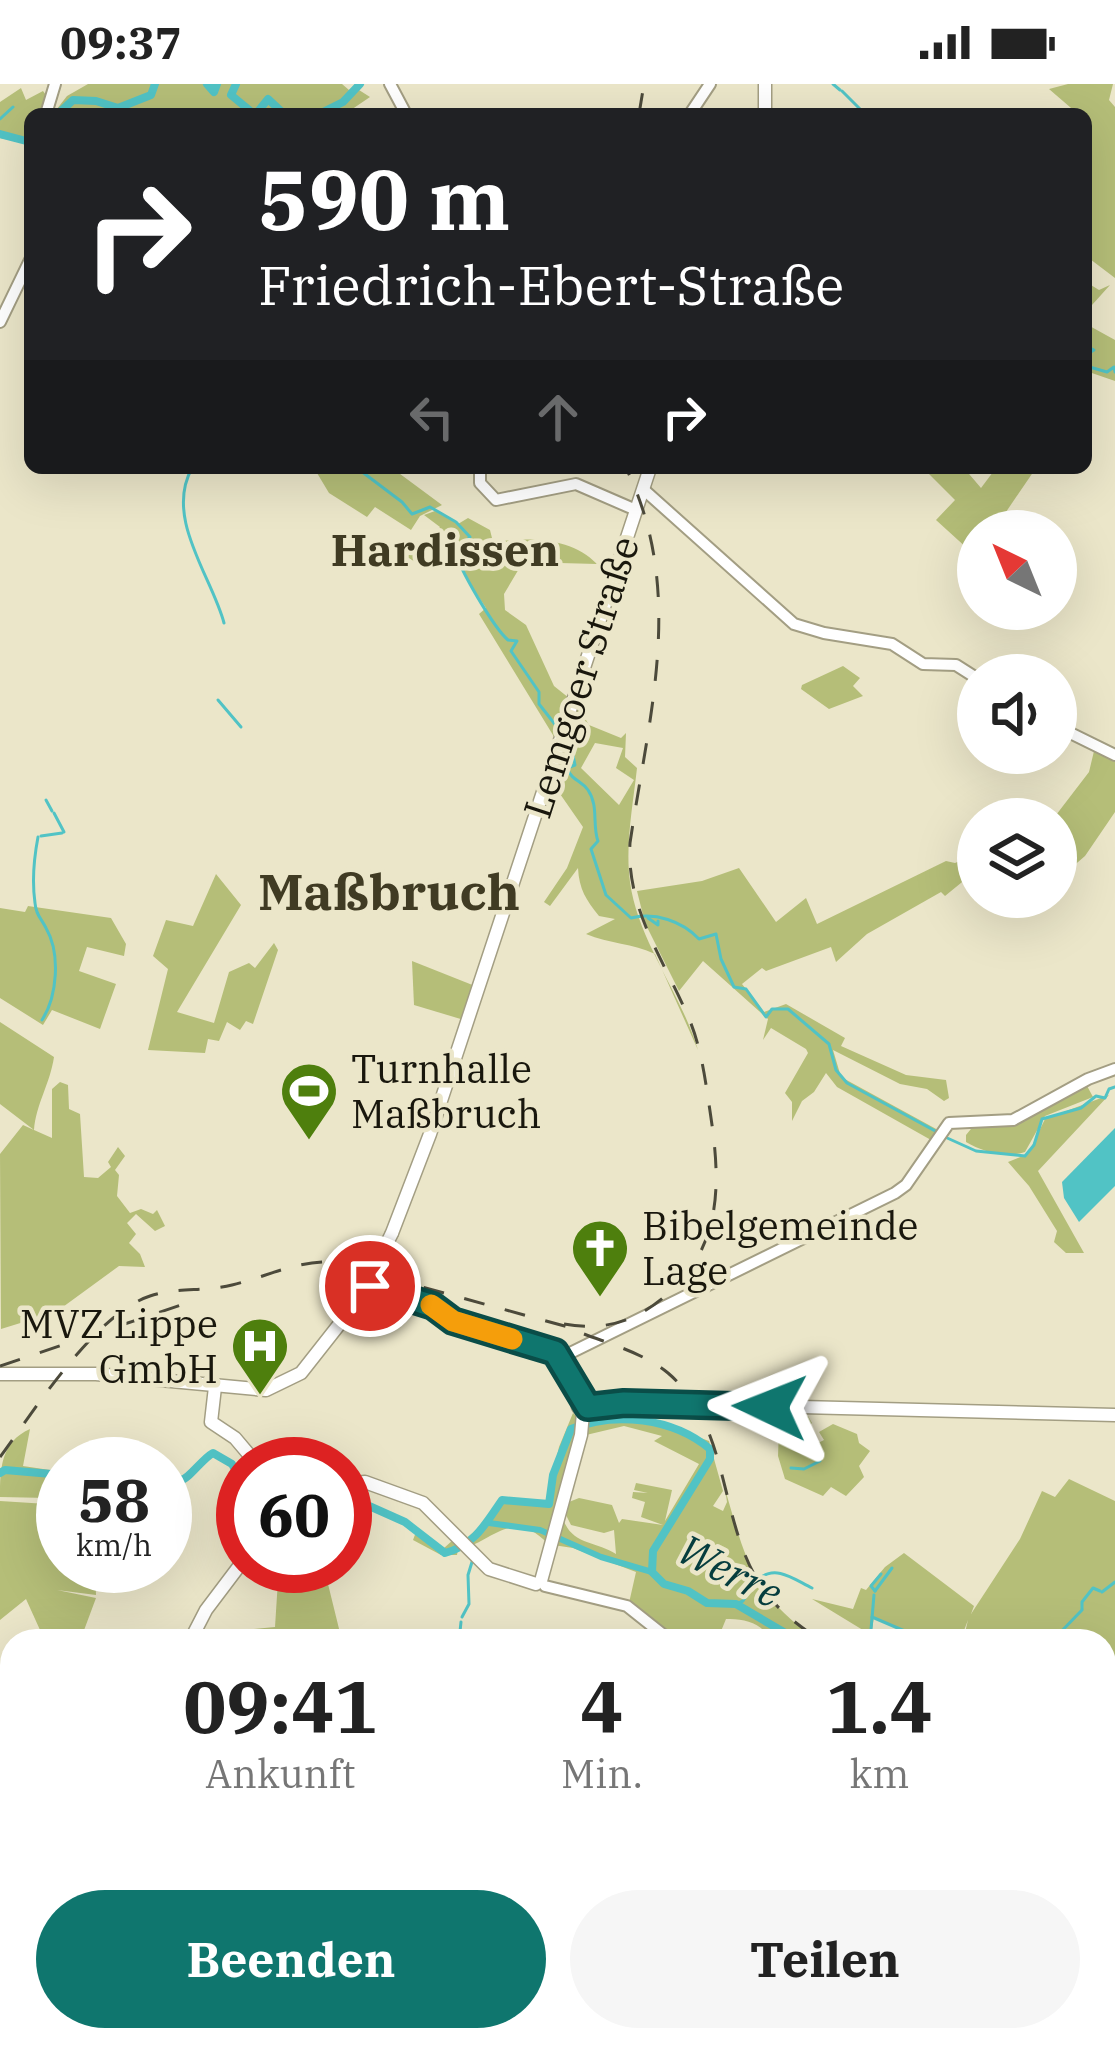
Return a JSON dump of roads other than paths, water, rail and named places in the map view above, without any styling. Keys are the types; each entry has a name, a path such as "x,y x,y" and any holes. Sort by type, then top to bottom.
{"main road":[{"path":"0,322 24,272"},
{"path":"480,474 479,483 496,500 576,484 640,499 798,626 892,644 922,664 957,666"},
{"name":"Lemgoer Straße","path":"334,1333 371,1291 407,1197 648,474"},
{"path":"1077,736 1115,755"},
{"path":"560,1358 896,1193 939,1134 958,1120 1018,1118 1115,1069"},
{"path":"270,1388 306,1365 371,1291 433,1306 453,1321 555,1352 584,1415 540,1584"},
{"path":"306,1365 334,1333"},
{"path":"0,1374 106,1375 259,1391 294,1378 334,1333"},
{"path":"215,1387 211,1422 234,1437"},
{"path":"584,1415 638,1403 1115,1414"},
{"path":"372,1485 423,1503 496,1573 627,1606 656,1629"},
{"path":"196,1629 219,1593"}],"water":[{"path":"1115,1128 1115,1186 1079,1222 1064,1198 1062,1182"}],"waterway":[{"path":"118,108 151,95 155,84"},
{"path":"207,84 214,92 217,84"},
{"path":"236,84 231,95 247,108"},
{"path":"331,108 360,84"},
{"path":"833,84 840,90"},
{"path":"842,91 859,108"},
{"path":"261,108 268,99 278,108"},
{"path":"64,108 73,100 118,108"},
{"path":"0,119 13,107"},
{"path":"0,134 24,140"},
{"path":"1092,349 1092,351"},
{"path":"1092,368 1107,372 1114,367 1115,372"},
{"path":"190,474 185,487 187,527 224,623"},
{"path":"365,474 412,514 430,507 470,537 456,552 463,570 502,633 517,641 511,651 539,692 539,704 561,732"},
{"path":"218,700 241,727"},
{"path":"569,736 575,765 567,768 593,802 598,841 591,849 606,895 631,918 668,920 699,939 716,934 734,987 746,989 766,1017 772,1009 788,1009 829,1044 836,1070 847,1083 937,1132"},
{"path":"46,800 52,811"},
{"path":"54,813 64,832"},
{"path":"41,836 62,833"},
{"path":"38,837 36,907 51,938 55,962 51,1000 42,1020"},
{"path":"648,918 658,925 658,921"},
{"path":"945,1137 976,1151 1025,1156 1042,1119 1081,1108 1096,1096 1105,1098 1115,1087"},
{"name":"Werre","path":"372,1507 405,1522 445,1553 472,1539 502,1500 549,1504 553,1475 571,1429 606,1420 661,1424 710,1449 710,1459 653,1551 652,1572 664,1584 707,1603 736,1604 779,1629"},
{"name":"Werre","path":"192,1472 216,1455"},
{"path":"791,1468 804,1469 820,1461"},
{"name":"Werre","path":"0,1473 36,1473"},
{"path":"489,1523 540,1530 601,1557 652,1572"},
{"path":"462,1617 469,1604 472,1562"},
{"path":"875,1591 892,1568"},
{"path":"759,1579 779,1573 812,1588"},
{"path":"875,1591 871,1586 881,1574"},
{"path":"1102,1592 1115,1582"},
{"path":"736,1604 754,1583"},
{"path":"1082,1609 1093,1588 1100,1591"},
{"path":"871,1629 874,1595"},
{"path":"1064,1629 1082,1610"},
{"path":"872,1617 900,1629"},
{"path":"460,1629 461,1622"}],"railway":[{"path":"640,108 644,84"},
{"path":"564,1324 622,1321 672,1290 689,1271 710,1229 716,1183 699,1050 640,910 630,866 653,700 659,607 655,560 628,474"},
{"path":"0,1457 87,1343 129,1306 160,1293 222,1287 293,1267 331,1262 579,1330"},
{"path":"0,1366 199,1299"},
{"path":"584,1334 648,1360 687,1394 712,1443 743,1551 755,1576 776,1605 805,1629"}],"place":[{"name":"Turnhalle Maßbruch","path":"309,1142"},
{"name":"Bibelgemeinde Lage","path":"600,1299"},
{"name":"MVZ Lippe GmbH","path":"260,1397"}],"district":[{"name":"Hardissen","path":"445,550"},
{"name":"Maßbruch","path":"389,892"}]}
